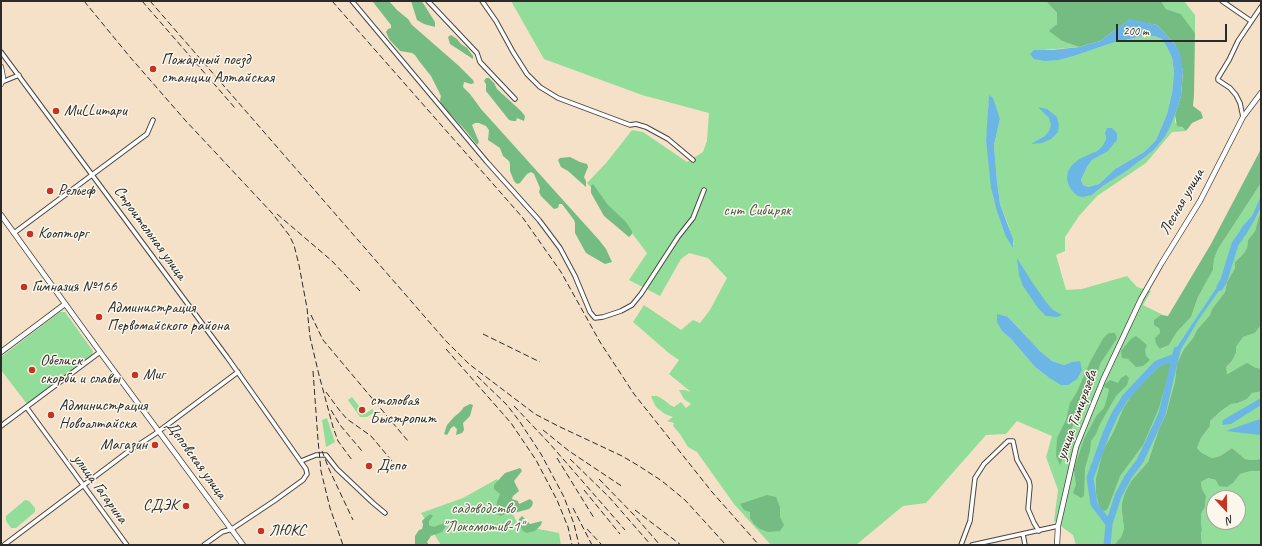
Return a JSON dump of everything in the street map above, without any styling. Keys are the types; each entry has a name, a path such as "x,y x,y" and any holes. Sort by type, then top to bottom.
{"street":[{"path":"352,1 487,162 539,220 560,248 590,312 595,318 621,311 632,305 641,294 678,237 694,218 704,190"},
{"path":"428,1 477,53 480,62 515,99"},
{"path":"482,1 496,21 527,74 540,87 558,98 630,125 636,124 646,127 668,139 693,160"},
{"path":"1222,1 1251,21"},
{"path":"1243,117 1240,103 1236,95 1230,88 1218,80 1218,78 1238,41 1261,7"},
{"name":"Строительная улица","path":"1,52 238,372 306,469 307,474 303,480 232,529"},
{"path":"1,67 2,83 19,75"},
{"name":"Лесная улица","path":"1141,299 1200,201 1243,117 1261,93"},
{"path":"14,233 147,134 154,120"},
{"name":"Деповская улица","path":"1,215 243,545"},
{"name":"улица Тимирязева","path":"1057,545 1058,526 1076,447 1102,380 1141,299"},
{"path":"1,352 65,304"},
{"path":"1,426 100,352"},
{"path":"4,545 238,372"},
{"name":"улица Гагарина","path":"27,408 127,545"},
{"path":"961,545 970,521 975,478 984,464 1008,441 1013,441 1017,460 1029,481 1028,509 1034,524 1039,531"},
{"path":"301,461 316,455 326,454 337,469 372,503 385,513"},
{"path":"972,545 1058,526"},
{"path":"204,545 222,532 232,529"},
{"path":"1023,534 1025,545"},
{"path":"993,540 994,545"}],"green space":[{"path":"361,1 389,1 408,19 412,25 473,80 474,83 471,84 464,82 463,87 599,240 606,249 612,262 605,264 586,253 575,233 574,220 562,204 559,204 558,208 554,209 541,196 539,192 540,188 534,174 531,172 527,174 520,183 517,184 514,181 510,171 509,161 503,156 500,148 488,140 489,130 486,126 475,123 472,125 479,142 477,145 441,104 441,96 431,76 415,55 400,51 389,39 386,32 391,28 391,25 373,2"},
{"path":"411,1 421,1 423,3 435,22 435,27 417,20"},
{"name":"снт Сибиряк","path":"511,1 1046,1 1057,13 1057,24 1050,31 1062,41 1079,47 1044,50 1059,60 1112,43 1143,36 1154,36 1162,39 1172,58 1174,72 1172,93 1167,114 1156,140 1144,152 1115,169 1099,184 1088,187 1083,185 1081,180 1087,167 1092,160 1111,148 1105,133 1106,139 1103,145 1097,151 1068,171 1092,195 1154,150 1164,138 1175,115 1175,122 1186,131 1172,132 1146,163 1097,196 1079,216 1065,237 1065,251 1056,255 1066,290 1082,289 1127,276 1137,287 1151,291 1143,305 1167,317 1159,328 1160,333 1156,344 1161,349 1169,345 1177,332 1191,317 1198,297 1213,270 1214,259 1218,249 1261,183 1261,214 1259,216 1255,231 1248,240 1247,248 1235,262 1235,268 1227,282 1225,292 1212,309 1210,315 1197,330 1193,338 1184,349 1177,363 1175,381 1166,414 1159,429 1148,462 1131,481 1122,503 1124,529 1121,537 1114,545 1076,545 1073,535 1054,521 1058,490 1046,457 1052,436 1017,421 1006,434 986,435 926,503 903,506 856,545 771,545 734,504 697,452 688,447 673,426 674,423 667,421 673,417 665,414 656,407 651,396 657,396 674,407 681,402 686,408 691,404 684,399 679,390 691,392 669,374 679,360 633,322 644,305 681,330 693,320 700,323 710,310 727,278 708,258 689,253 681,259 660,296 629,280 647,253 631,232 587,183 607,162 632,130 643,132 687,162 703,152 707,141 709,113 642,95 544,59","holes":["988,103 1000,119 994,145 997,181 1000,204 1014,245 1005,235 993,197 986,141 989,112","1008,317 1040,351 1052,361 1064,365 1072,362 1048,377 1035,367 1011,339 1002,331"]},
{"path":"1046,1 1161,1 1166,9 1181,14 1195,33 1193,106 1201,112 1203,118 1192,123 1186,131 1182,127 1177,126 1175,115 1181,96 1183,71 1175,44 1157,25 1129,20 1100,41 1079,47 1062,41 1049,31 1057,24 1057,13"},
{"path":"1161,1 1184,1 1195,15 1195,33 1181,14 1166,9"},
{"path":"451,35 467,48 473,56 473,59 450,44 448,37"},
{"path":"486,78 489,78 497,89 521,111 525,116 524,121 517,118 516,121 509,120 486,91 486,84 484,81"},
{"path":"1261,149 1261,183 1218,249 1214,259 1213,270 1198,297 1191,317 1177,332 1169,345 1160,349 1156,344 1155,338 1160,333 1159,328 1154,325 1154,320 1161,315 1168,316 1211,244"},
{"path":"570,157 587,164 588,167 584,177 586,187 568,171 561,167 558,160 560,158"},
{"path":"593,184 608,205 626,222 632,231 632,234 629,237 604,216 591,193 591,186"},
{"path":"1261,214 1261,325 1255,333 1243,337 1236,347 1236,353 1232,361 1226,367 1227,374 1247,363 1261,369 1261,390 1259,392 1252,393 1247,399 1231,404 1221,411 1210,421 1210,426 1201,438 1197,448 1202,453 1212,458 1220,456 1232,448 1245,459 1261,459 1261,471 1251,471 1240,474 1234,482 1227,487 1219,486 1216,480 1208,478 1201,482 1202,489 1206,496 1205,507 1201,514 1202,545 1114,545 1121,537 1124,529 1122,503 1125,493 1131,481 1148,462 1159,429 1166,414 1175,381 1177,363 1184,349 1193,338 1197,330 1210,315 1212,309 1225,292 1227,282 1235,268 1235,262 1247,248 1248,240 1255,231 1259,216"},
{"path":"60,312 65,312 93,351 92,355 27,404 1,370 1,357"},
{"path":"1261,325 1261,369 1255,367 1236,369 1226,374 1226,367 1232,361 1236,353 1235,348 1243,337 1255,333"},
{"path":"1109,333 1115,333 1117,338 1100,364 1091,383 1082,409 1072,427 1069,444 1060,465 1056,456 1057,438 1066,420 1070,403 1077,392 1090,362 1104,337"},
{"path":"1136,336 1147,345 1145,350 1146,356 1150,360 1143,366 1136,367 1128,359 1122,358 1121,351 1131,339"},
{"path":"1166,362 1170,362 1171,365 1159,408 1143,445 1120,476 1108,508 1105,511 1100,509 1096,494 1096,479 1103,451 1114,431 1124,407 1135,391"},
{"path":"1126,375 1129,378 1127,385 1116,396 1091,441 1085,468 1084,496 1081,498 1073,493 1076,485 1074,469 1084,439 1097,415 1104,408 1109,389 1104,387 1105,384 1110,380 1118,383 1121,378"},
{"path":"1261,390 1261,459 1245,459 1232,448 1220,456 1212,458 1202,453 1197,448 1201,438 1210,426 1210,421 1221,411 1231,404 1247,399 1252,393 1259,392"},
{"path":"352,397 365,414 372,409 375,412 367,417 360,417 348,400"},
{"path":"470,404 473,405 470,416 463,423 464,430 462,433 456,435 457,429 454,426 447,435 444,434 447,425 464,407"},
{"path":"327,418 335,442 326,447 322,420"},
{"path":"520,468 522,471 514,481 519,491 513,496 512,499 518,501 519,504 530,499 533,502 532,506 529,509 501,516 497,514 496,510 500,494 494,489 494,485 505,473"},
{"path":"1251,471 1261,471 1261,545 1202,545 1201,514 1205,507 1206,496 1202,489 1201,482 1208,478 1234,482 1240,474"},
{"name":"садоводство \"Локомотив-1\"","path":"497,479 518,525 559,533 561,545 441,545 421,513 463,498"},
{"path":"767,495 776,497 780,507 780,517 784,525 780,531 768,532 760,529 750,518 750,512 744,510 740,504"},
{"path":"25,500 29,501 35,508 35,512 16,528 11,528 6,521 6,516"},
{"path":"430,514 433,516 429,521 429,525 434,527 444,523 446,526 442,532 431,536 427,542 429,545 415,545 415,536 419,530 422,529 422,521"},
{"path":"522,516 530,524 542,521 541,525 535,531 527,533 523,531 519,523 519,519"}],"water":[{"path":"1130,19 1157,25 1175,44 1180,52 1183,71 1181,96 1170,127 1164,138 1154,150 1092,195 1083,197 1078,196 1069,186 1067,179 1068,171 1079,159 1097,151 1103,145 1106,139 1105,133 1107,128 1112,128 1117,133 1117,140 1108,151 1092,160 1087,167 1081,180 1083,185 1088,187 1099,184 1115,169 1144,152 1156,140 1167,114 1172,93 1174,72 1172,58 1162,39 1154,36 1143,36 1112,43 1059,60 1045,61 1034,59 1030,54 1034,50 1079,47 1100,41"},
{"path":"989,95 993,98 1000,119 994,145 997,181 1000,204 1013,239 1013,248 1005,235 991,188 986,141"},
{"path":"1038,107 1047,109 1057,117 1059,125 1058,132 1051,139 1042,143 1031,144 1045,136 1051,125 1049,118"},
{"path":"1261,196 1261,207 1251,226 1245,236 1235,244 1236,238 1242,227 1252,216"},
{"path":"1017,258 1046,302 1053,310 1062,315 1057,317 1046,316 1038,308 1023,286 1019,275"},
{"path":"1224,280 1218,292 1199,319 1177,356 1174,358 1173,355 1179,344 1215,290"},
{"path":"997,314 1008,317 1040,351 1052,361 1064,365 1080,361 1082,370 1077,379 1068,385 1061,385 1035,367 1011,339 1002,331 997,322"},
{"path":"1261,398 1261,405 1231,424 1222,425 1223,420"},
{"path":"1261,419 1261,435 1226,431 1254,421"}],"waterway":[{"path":"1220,287 1224,280 1235,244 1240,237"},
{"path":"1107,545 1109,524 1118,496 1128,477 1140,461 1162,414 1177,350"},
{"path":"1109,524 1094,504 1090,478 1106,434 1115,414 1125,398 1157,364 1175,357"}],"railway":[{"path":"84,1 185,120 272,213 289,235 294,245 299,265 307,308 310,337 333,427 338,441 352,460"},
{"path":"142,1 235,108"},
{"path":"150,1 445,340 469,364 535,414 622,456 662,481 685,500 726,545"},
{"path":"332,1 523,218 561,272 600,342 634,394 712,492 759,545"},
{"path":"277,214 332,261 360,291"},
{"path":"311,315 323,340 408,441"},
{"path":"483,334 540,362"},
{"path":"446,349 511,423 536,460 557,500 568,527 572,545"},
{"path":"313,371 321,471 330,508 343,545"},
{"path":"477,376 507,405 541,454 564,497 574,524 579,545"},
{"path":"326,392 347,419 371,436 397,467"},
{"path":"514,406 550,444 625,530"},
{"path":"331,410 340,425 362,451"},
{"path":"543,430 569,451 623,487"},
{"path":"322,451 353,520"},
{"path":"557,458 594,518"},
{"path":"570,459 609,497 651,545"},
{"path":"599,479 634,515 660,545"},
{"path":"584,490 620,534"},
{"path":"573,508 592,545"},
{"path":"635,510 681,545"},
{"path":"587,529 602,545"}],"place":[{"name":"Пожарный поезд станции Алтайская","path":"153,69"},
{"name":"МиLLитари","path":"56,111"},
{"name":"Рельеф","path":"50,191"},
{"name":"Коопторг","path":"30,234"},
{"name":"Гимназия №166","path":"24,287"},
{"name":"Администрация Первомайского района","path":"99,317"},
{"name":"Обелиск скорби и славы","path":"32,370"},
{"name":"Миг","path":"135,375"},
{"name":"столовая Быстропит","path":"362,410"},
{"name":"Администрация Новоалтайска","path":"51,415"},
{"name":"Магазин","path":"155,445"},
{"name":"Депо","path":"369,466"},
{"name":"СДЭК","path":"186,506"},
{"name":"ЛЮКС","path":"261,531"}]}
